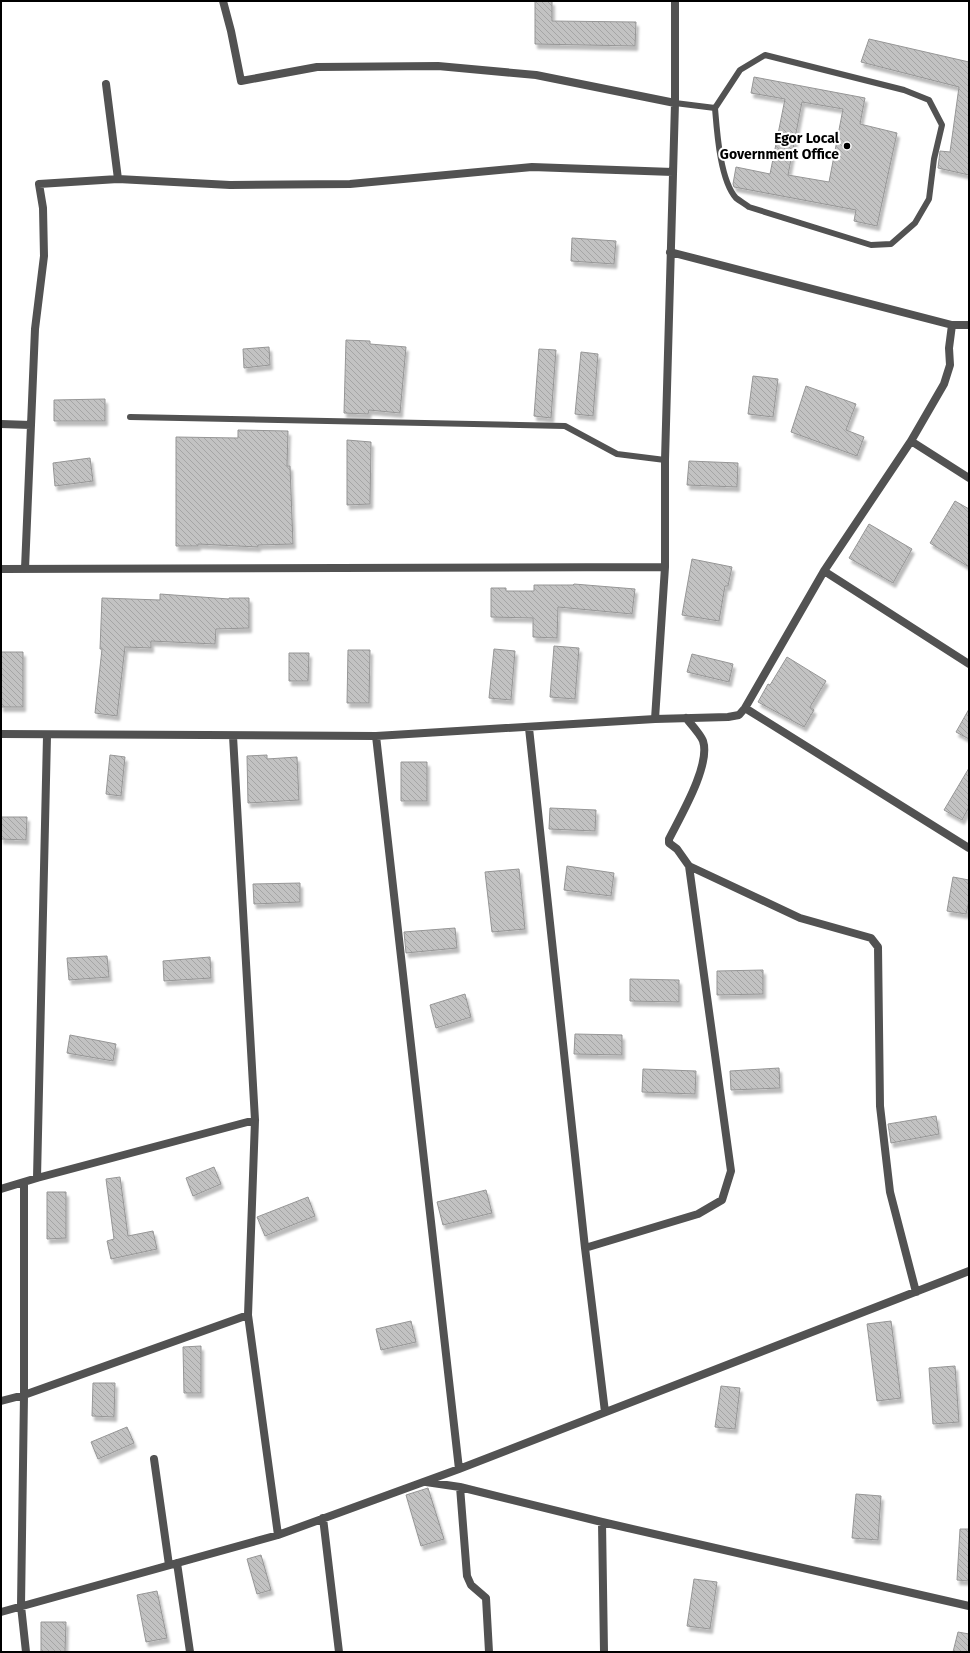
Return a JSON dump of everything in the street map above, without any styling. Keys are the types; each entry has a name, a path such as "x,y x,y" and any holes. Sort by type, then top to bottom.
{"street":[{"path":"223,1 231,30 241,81 317,67 438,66 536,75 675,103"},
{"path":"655,719 665,567 665,460 675,103 675,1"},
{"path":"106,84 118,179"},
{"path":"25,569 35,329 44,256 44,208 39,184 118,179 230,185 342,184 430,178 532,167 673,172"},
{"path":"670,252 952,325 969,325"},
{"path":"1,734 46,736 376,736 528,728 655,719 728,717 739,715 745,708 824,571 911,441 944,384 950,365 949,348 952,325"},
{"path":"1,424 31,425"},
{"path":"911,441 969,478"},
{"path":"1,569 665,567"},
{"path":"824,571 969,664"},
{"path":"745,708 969,848"},
{"path":"686,718 703,741 704,759 699,779 668,841 689,866 800,918 871,938 878,947 880,1106 890,1192 916,1292"},
{"path":"528,728 585,1248 605,1412"},
{"path":"37,1178 46,736"},
{"path":"233,736 254,1120 248,1315 278,1535"},
{"path":"376,736 459,1469"},
{"path":"585,1248 698,1214 722,1200 731,1171 689,866"},
{"path":"1,1189 254,1120"},
{"path":"24,1183 24,1395 21,1606 26,1652"},
{"path":"1,1612 278,1535 459,1469 969,1272"},
{"path":"1,1401 24,1395 248,1315"},
{"path":"154,1459 190,1652"},
{"path":"424,1482 460,1487 602,1522 969,1606"},
{"path":"460,1487 467,1576 471,1585 486,1598 489,1652"},
{"path":"323,1518 339,1652"},
{"path":"602,1522 604,1652"}],"lane":[{"path":"765,55 904,90 929,100 942,125 934,159 929,199 915,223 891,244 871,245 749,207 736,197 727,180 720,155 715,108 740,70 765,55"},
{"path":"675,103 715,108"},
{"path":"130,417 565,426 617,454 665,460"}],"building":[{"path":"535,1 552,1 552,21 636,22 635,46 535,44"},
{"path":"869,39 969,62 969,175 938,168 940,151 950,152 959,87 861,62"},
{"name":"Egor Local Government Office","path":"754,77 865,98 860,124 897,133 877,226 854,221 856,210 734,187 733,184 736,167 770,174 785,99 751,93","holes":["802,102 843,109 829,182 788,175"]},
{"path":"572,238 616,241 614,264 571,261"},
{"path":"346,340 370,341 370,344 406,347 400,413 369,410 368,414 344,413"},
{"path":"269,347 270,365 244,368 243,349"},
{"path":"539,349 556,350 551,418 534,416"},
{"path":"581,352 598,354 593,416 575,414"},
{"path":"753,376 778,379 773,417 748,414"},
{"path":"806,386 856,404 846,430 864,437 857,456 791,432"},
{"path":"105,399 105,421 54,421 54,400"},
{"path":"238,430 288,431 287,466 290,466 293,544 258,545 258,547 198,544 198,546 176,546 176,437 238,438"},
{"path":"347,440 371,442 370,504 347,505"},
{"path":"90,458 93,481 55,486 53,463"},
{"path":"689,461 738,463 737,487 687,485"},
{"path":"955,501 969,509 969,567 930,543"},
{"path":"869,524 912,549 893,583 849,558"},
{"path":"692,559 732,567 728,586 725,586 719,621 682,615"},
{"path":"574,584 635,589 632,614 558,607 557,638 533,637 533,618 491,617 491,588 506,588 506,591 534,591 534,585"},
{"path":"160,594 229,599 249,598 249,628 216,629 215,644 151,641 151,648 125,647 117,716 95,713 102,649 100,649 102,598 160,600"},
{"path":"554,646 579,648 575,699 550,697"},
{"path":"494,649 515,651 511,700 489,698"},
{"path":"348,650 370,650 369,703 347,703"},
{"path":"1,652 23,652 23,707 1,707"},
{"path":"289,653 309,653 308,681 289,681"},
{"path":"692,654 733,664 729,682 687,672"},
{"path":"787,657 826,681 810,707 814,710 804,727 758,702 768,684 770,685"},
{"path":"969,709 969,739 956,732"},
{"path":"110,755 125,757 121,796 106,794"},
{"path":"267,755 267,759 297,757 299,800 248,803 247,756"},
{"path":"401,762 427,762 427,801 401,801"},
{"path":"969,768 969,807 962,820 944,810"},
{"path":"550,808 596,810 595,831 549,829"},
{"path":"1,817 27,817 26,840 1,839"},
{"path":"567,866 614,873 611,896 564,890"},
{"path":"519,869 525,929 492,932 485,872"},
{"path":"953,877 969,880 969,901 966,914 947,911"},
{"path":"300,883 300,902 254,904 253,884"},
{"path":"455,928 457,948 406,953 404,932"},
{"path":"107,956 109,977 69,980 67,958"},
{"path":"210,957 211,978 164,981 163,961"},
{"path":"763,970 763,994 717,995 717,971"},
{"path":"630,979 679,980 679,1002 630,1001"},
{"path":"465,994 471,1017 436,1028 430,1005"},
{"path":"575,1034 622,1035 622,1055 574,1054"},
{"path":"70,1035 116,1044 113,1061 67,1053"},
{"path":"779,1068 780,1088 731,1090 730,1071"},
{"path":"643,1069 696,1071 695,1094 642,1092"},
{"path":"936,1116 939,1134 891,1143 888,1124"},
{"path":"214,1167 221,1184 193,1196 186,1178"},
{"path":"120,1177 128,1236 153,1231 157,1249 111,1259 107,1241 114,1239 106,1179"},
{"path":"486,1190 492,1213 443,1225 437,1202"},
{"path":"47,1192 66,1192 66,1238 47,1239"},
{"path":"308,1197 315,1216 265,1236 257,1217"},
{"path":"411,1321 416,1342 381,1350 376,1329"},
{"path":"891,1321 901,1398 877,1401 867,1324"},
{"path":"201,1346 201,1393 184,1393 183,1347"},
{"path":"955,1366 959,1422 933,1424 929,1368"},
{"path":"93,1383 115,1383 114,1417 92,1416"},
{"path":"721,1386 740,1388 735,1429 715,1427"},
{"path":"127,1427 134,1443 98,1459 91,1442"},
{"path":"428,1488 444,1539 421,1546 406,1495"},
{"path":"856,1494 881,1496 878,1540 852,1538"},
{"path":"960,1529 969,1529 969,1581 957,1580"},
{"path":"261,1555 271,1590 257,1594 247,1559"},
{"path":"694,1579 717,1582 710,1629 687,1626"},
{"path":"157,1591 167,1638 146,1642 137,1595"},
{"path":"41,1622 66,1622 65,1652 41,1652"},
{"path":"958,1632 969,1634 969,1652 953,1652"}],"place":[{"name":"Egor Local Government Office","path":"847,146"}]}
